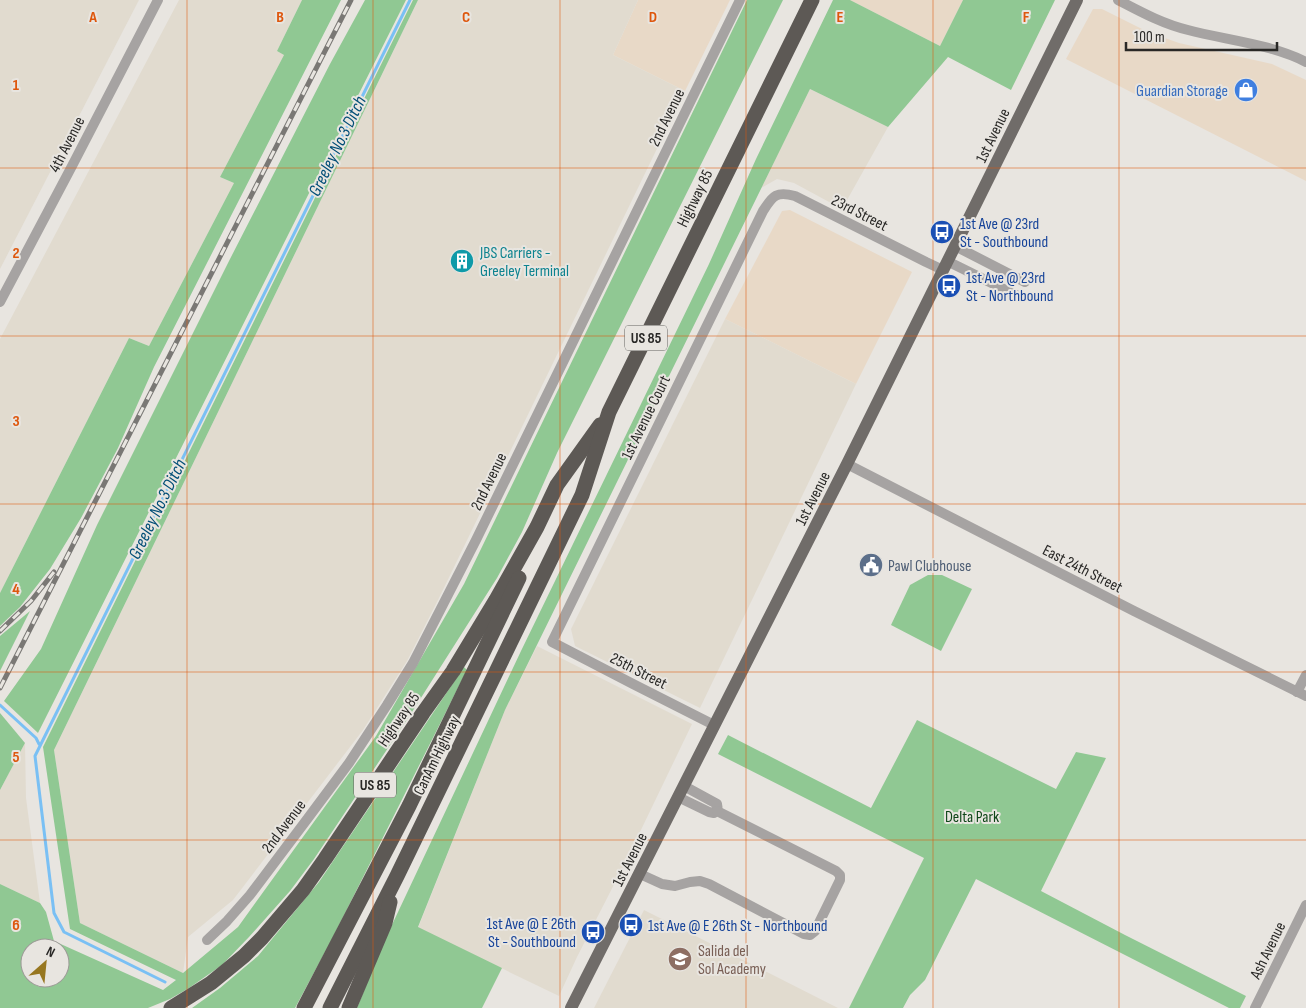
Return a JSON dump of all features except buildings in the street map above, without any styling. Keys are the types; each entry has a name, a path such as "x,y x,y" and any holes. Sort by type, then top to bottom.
{"highway":[{"name":"Highway 85","path":"506,650 582,495 609,412 812,0"},
{"name":"Highway 85","path":"171,1008 210,983 244,956 303,890 453,670 496,600 537,527 557,485 609,412"},
{"path":"304,1008 409,806 527,561 537,527"},
{"name":"CanAm Highway","path":"397,876 506,650"},
{"path":"349,1008 385,923 397,876"},
{"name":"US 85","path":"330,1008 397,876"}],"main road":[{"name":"1st Avenue","path":"571,1008 848,464 1077,0"}],"street":[{"name":"4th Avenue","path":"0,302 158,0"},
{"name":"2nd Avenue","path":"208,940 250,895 308,818 388,705 413,663 468,555 740,0"},
{"path":"1118,0 1147,16 1187,30 1280,52 1306,62"},
{"name":"23rd Street","path":"766,206 769,200 777,194 795,196 926,262 945,265"},
{"name":"1st Avenue Court","path":"552,642 766,206"},
{"path":"954,246 1025,282"},
{"path":"945,265 1018,296"},
{"name":"East 24th Street","path":"848,464 1302,694"},
{"name":"25th Street","path":"552,642 714,725"},
{"path":"1302,694 1306,675"},
{"path":"640,874 662,884 675,886 700,881 804,934 810,935 815,931 840,880 840,875 836,871 717,810 717,804 681,792"},
{"name":"Ash Avenue","path":"1255,1008 1306,905"}],"shaded area":[{"path":"0,0 139,0 0,269"},
{"path":"179,0 302,0 277,51 284,55 220,177 234,183 149,346 129,338 0,593 0,339"},
{"path":"418,0 638,0 613,55 685,91 407,661 363,730 233,900 188,937 183,973 80,923 54,750"},
{"path":"638,0 730,0 685,91 613,55"},
{"path":"850,0 963,0 940,46"},
{"path":"1093,9 1102,9 1148,32 1179,43 1272,64 1306,80 1306,181 1066,59"},
{"path":"810,89 888,127 842,209 794,183 777,179 761,188"},
{"path":"790,210 912,272 856,384 725,319 782,211"},
{"path":"725,319 856,384 700,708 575,646 571,629"},
{"path":"537,646 692,724 559,996 418,928 505,710"},
{"path":"25,743 26,798 40,903 0,884 0,790"},
{"name":"Salida del Sol Academy","path":"644,910 838,1008 594,1008"}],"green space":[{"path":"302,0 341,0 154,367 118,448 81,518 50,569 20,607 0,626 0,593 129,338 149,346 234,183 220,177 284,55 277,51"},
{"path":"365,0 406,0 38,733 4,701 41,649 97,525 230,259"},
{"path":"413,0 418,0 54,750 80,923 183,973 238,927 376,736 464,584 747,0 783,0 557,453 522,532 497,578 412,712 314,859 290,891 222,965 189,988 170,999 148,1008 0,1008 0,884 40,903 46,912 53,938 20,938 20,988 70,988 70,948 163,990 176,980 70,929 43,747"},
{"path":"833,0 850,0 940,46 963,0 1055,0 1011,90 948,57 888,127 810,89 505,710 418,927 502,968 482,1008 357,1008 382,946 521,651 709,264 756,159"},
{"path":"928,575 942,575 972,589 941,651 891,625 910,585"},
{"path":"30,611 0,671 0,636"},
{"path":"464,667 467,670 332,939 295,1008 192,1008 220,988 258,956 319,882"},
{"path":"0,713 25,743 0,790"},
{"name":"Delta Park","path":"917,720 1056,789 1076,752 1106,758 1041,891 1246,996 1240,1008 1229,1008 976,879 925,980 910,995 903,1008 849,1008 924,858 718,754 728,735 871,808"}],"waterway":[{"name":"Greeley No.3 Ditch","path":"165,982 64,932 54,913 35,756 410,0"},
{"path":"0,705 36,738 39,744"}],"railway":[{"path":"0,688 351,0"},
{"path":"0,631 31,601 54,572"}],"place":[{"name":"Guardian Storage","path":"1246,90"},
{"name":"1st Ave @ 23rd St - Southbound","path":"942,232"},
{"name":"JBS Carriers - Greeley Terminal","path":"462,261"},
{"name":"1st Ave @ 23rd St - Northbound","path":"949,286"},
{"name":"Pawl Clubhouse","path":"871,565"},
{"name":"1st Ave @ E 26th St - Northbound","path":"631,925"},
{"name":"1st Ave @ E 26th St - Southbound","path":"593,932"},
{"name":"Salida del Sol Academy","path":"680,959"}]}
